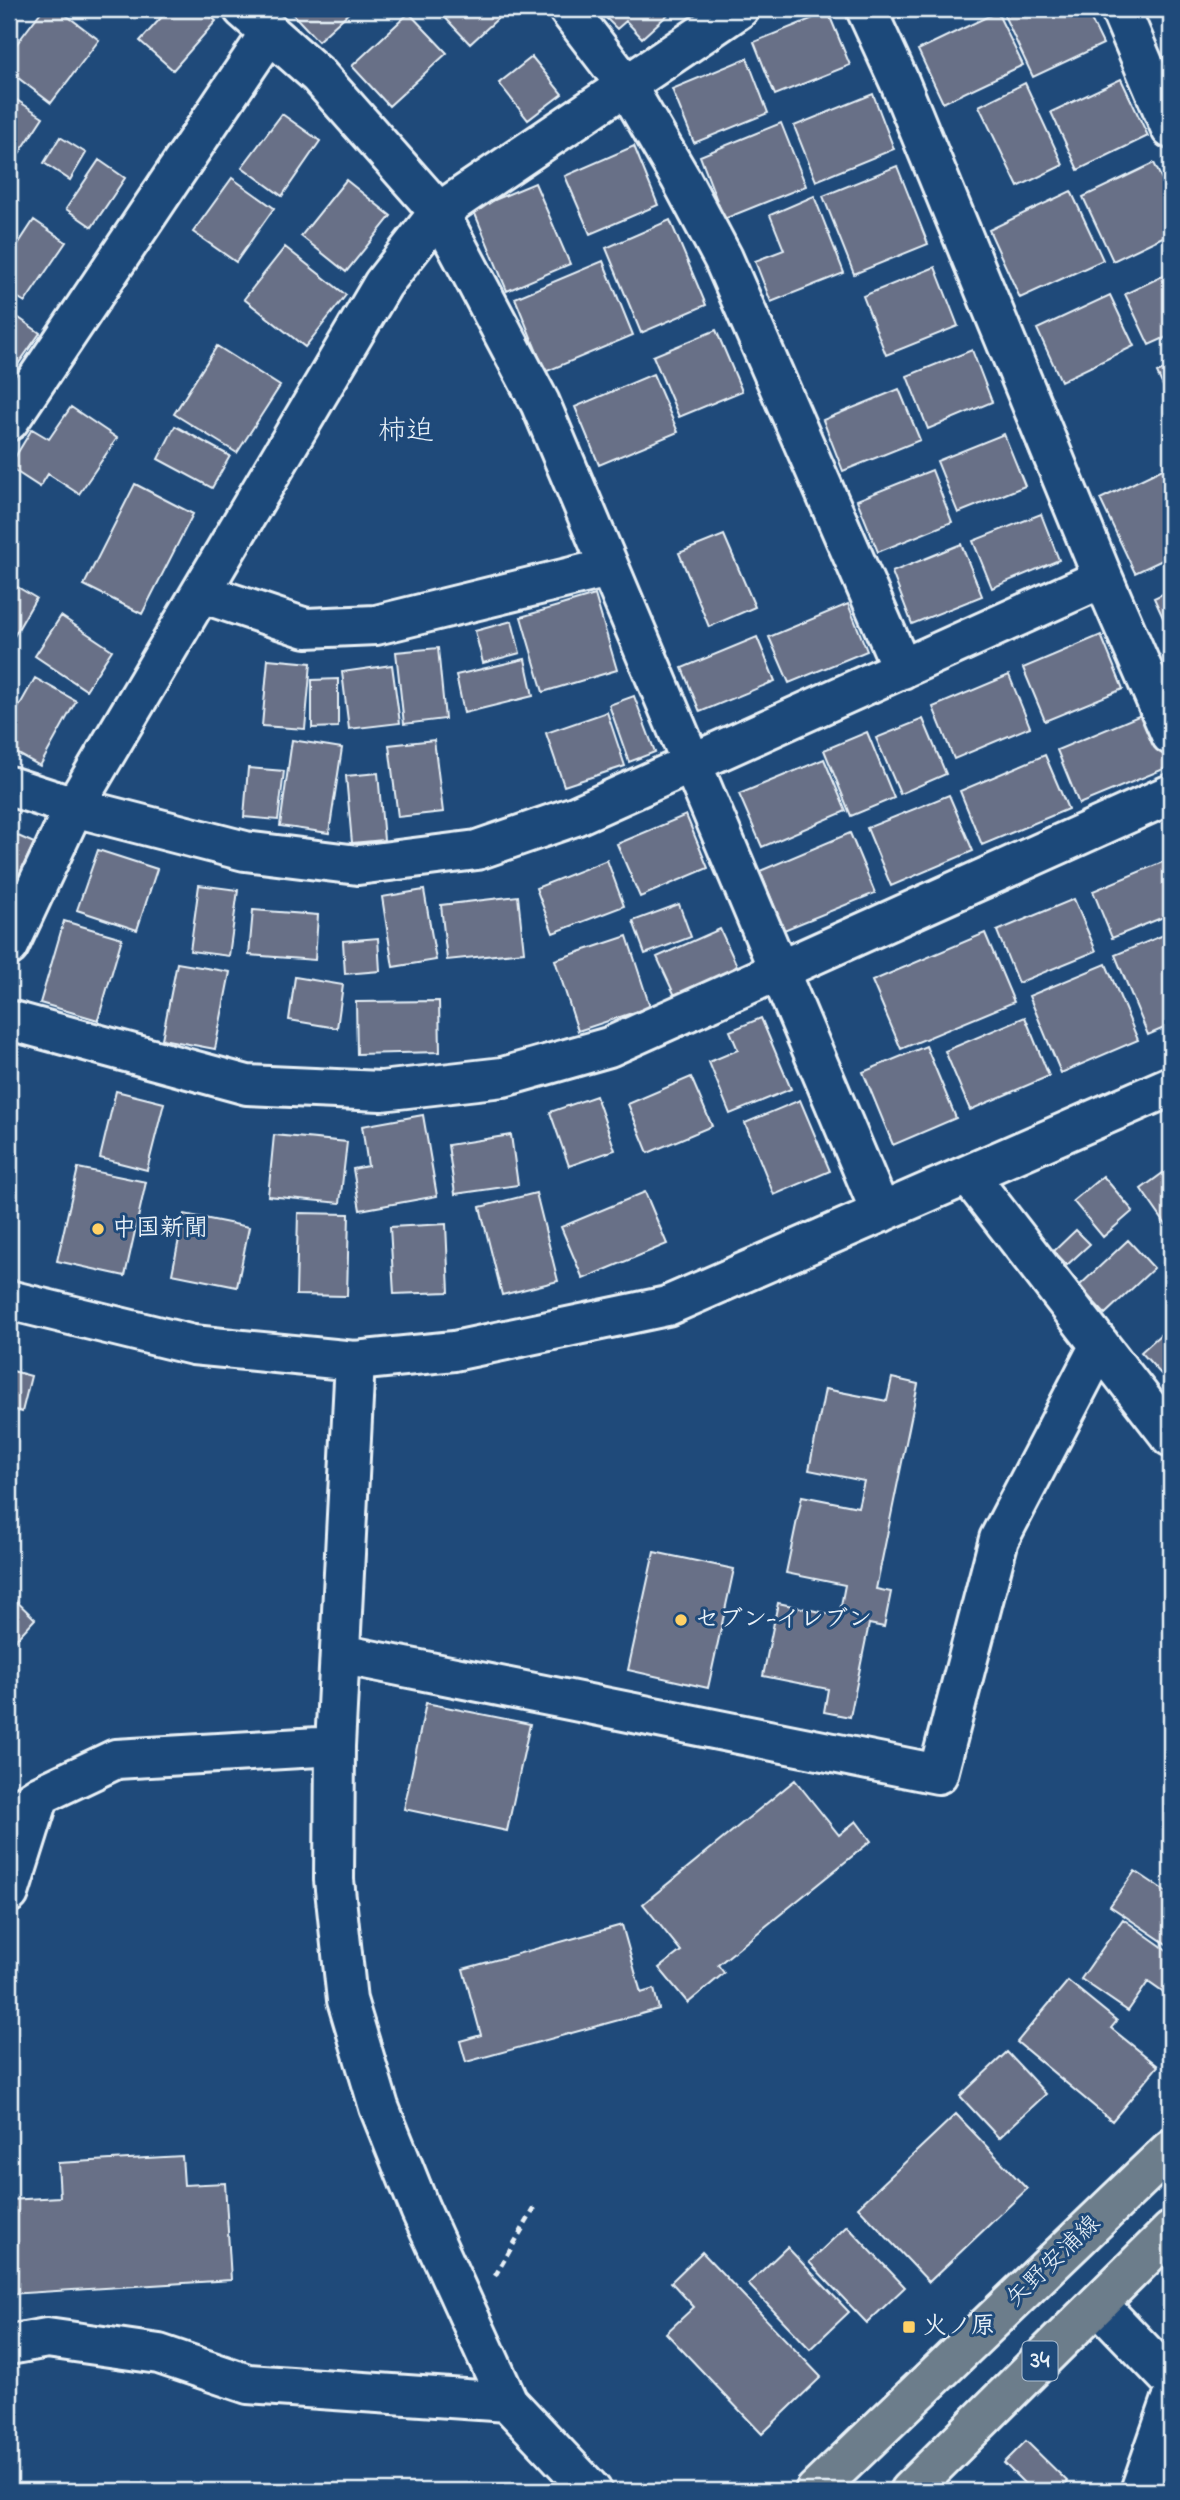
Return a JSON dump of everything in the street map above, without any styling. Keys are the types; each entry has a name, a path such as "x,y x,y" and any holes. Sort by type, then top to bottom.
{"main road":[{"name":"矢野安浦線","path":"815,2491 1171,2148"},
{"name":"34","path":"909,2491 1171,2231"}],"street":[{"path":"568,9 626,85 723,258 902,669"},
{"path":"9,946 74,807 383,284 439,212 738,9"},
{"path":"866,9 900,81 1103,578 1171,735"},
{"path":"1119,9 1161,75 1171,129"},
{"path":"9,421 256,20 318,75 439,212 540,403 690,765 881,1213"},
{"path":"201,593 306,628 376,625 608,568"},
{"path":"9,786 74,807 246,851 358,865 477,849 575,816 1103,578"},
{"path":"9,1020 247,1085 380,1091 503,1077 609,1047 777,969 1171,794"},
{"path":"9,1300 193,1345 355,1361 454,1351 667,1306 1171,1086"},
{"path":"969,1176 1171,1437"},
{"path":"340,1654 938,1774 999,1539 1100,1345"},
{"path":"355,1361 335,1746 334,1880 347,2000 379,2107 415,2197 508,2402 592,2491"},
{"path":"9,1815 40,1794 116,1759 335,1746"},
{"path":"9,1893 40,1794"},
{"path":"1098,2304 1171,2381"},
{"path":"9,2345 47,2339 159,2354 248,2384 508,2402"},
{"path":"1140,2491 1171,2402"}],"path":[{"path":"490,2285 537,2204"}],"building":[{"path":"43,9 58,9 99,40 51,103 9,71 9,54"},
{"path":"169,9 201,9 216,21 173,70 140,41"},
{"path":"288,9 353,9 318,41"},
{"path":"437,9 508,9 470,44"},
{"path":"597,9 674,9 642,38 626,21 617,29"},
{"path":"890,9 918,9 895,19"},
{"path":"1001,9 1086,9 1103,44 1033,77"},
{"path":"828,12 850,65 775,95 754,42"},
{"path":"997,12 1023,65 943,103 918,50"},
{"path":"409,13 447,53 389,106 352,66"},
{"path":"532,57 562,94 528,120 499,83"},
{"path":"747,58 768,113 694,143 672,89"},
{"path":"1121,79 1148,136 1078,170 1051,112"},
{"path":"1025,83 1063,165 1018,187 979,106"},
{"path":"873,94 894,149 816,181 794,126"},
{"path":"9,95 43,117 9,169"},
{"path":"282,114 320,141 282,196 242,167"},
{"path":"781,123 806,186 724,219 700,156"},
{"path":"60,137 86,153 70,180 44,163"},
{"path":"634,146 658,205 590,234 565,176"},
{"path":"99,160 125,178 92,227 66,209"},
{"path":"1154,163 1171,198 1171,233 1113,261 1083,197"},
{"path":"897,166 928,244 854,274 823,196"},
{"path":"232,178 274,208 236,262 193,232"},
{"path":"346,180 391,216 346,272 301,236"},
{"path":"535,183 570,264 507,291 473,209"},
{"path":"1071,191 1103,260 1020,298 989,230"},
{"path":"814,196 844,273 771,302 755,261 784,250 770,215"},
{"path":"34,220 66,242 25,302 9,292 9,258"},
{"path":"670,220 706,305 641,333 606,248"},
{"path":"285,247 346,295 305,347 244,299"},
{"path":"603,261 633,335 545,372 515,298"},
{"path":"935,267 958,326 886,355 863,296"},
{"path":"1171,272 1171,335 1149,345 1125,294"},
{"path":"1110,295 1134,346 1061,381 1037,329"},
{"path":"9,311 40,333 9,377"},
{"path":"716,330 742,391 679,417 653,356"},
{"path":"217,346 280,386 237,453 174,414"},
{"path":"972,350 992,402 928,429 907,376"},
{"path":"1171,367 1171,403 1157,373"},
{"path":"653,374 678,432 599,465 575,407"},
{"path":"899,389 920,440 843,471 823,420"},
{"path":"71,407 117,438 79,494 48,474 40,487 9,467 32,429 49,439"},
{"path":"175,426 230,456 212,488 158,459"},
{"path":"1004,434 1025,486 958,513 937,461"},
{"path":"1171,465 1171,556 1135,573 1100,499"},
{"path":"932,470 952,522 878,552 857,500"},
{"path":"135,484 193,514 142,614 84,585"},
{"path":"1041,514 1059,560 992,588 973,541"},
{"path":"724,535 755,607 709,627 679,553"},
{"path":"961,544 982,596 912,624 892,572"},
{"path":"9,582 36,598 9,645"},
{"path":"1171,590 1171,635 1154,598"},
{"path":"595,595 617,670 543,692 521,617"},
{"path":"848,604 867,651 789,683 769,637"},
{"path":"61,616 112,650 86,690 35,656"},
{"path":"512,621 520,653 483,663 475,631"},
{"path":"1101,635 1123,689 1045,721 1023,668"},
{"path":"757,637 775,681 700,712 682,668"},
{"path":"438,648 445,719 404,724 396,652"},
{"path":"268,659 311,663 305,729 262,726"},
{"path":"525,659 533,696 464,713 456,675"},
{"path":"392,665 400,723 349,729 342,672"},
{"path":"1009,675 1030,727 954,759 933,707"},
{"path":"35,678 76,701 40,766 9,749 9,724"},
{"path":"338,679 338,727 312,728 312,680"},
{"path":"634,696 655,752 629,762 609,705"},
{"path":"607,712 625,766 564,786 546,733"},
{"path":"1148,712 1171,766 1079,804 1057,750"},
{"path":"923,719 946,774 900,794 876,738"},
{"path":"867,732 894,798 851,816 824,750"},
{"path":"292,740 342,748 329,833 280,826"},
{"path":"434,740 443,812 398,817 389,745"},
{"path":"1045,755 1068,809 982,845 960,791"},
{"path":"824,759 846,811 762,847 739,794"},
{"path":"248,768 284,771 278,820 244,817"},
{"path":"378,773 384,840 352,843 346,776"},
{"path":"949,795 973,851 891,886 867,828"},
{"path":"686,815 708,868 640,897 617,844"},
{"path":"9,832 34,843 9,896"},
{"path":"850,833 875,893 784,930 760,871"},
{"path":"98,850 157,869 137,930 77,910"},
{"path":"607,860 624,906 553,933 536,888"},
{"path":"1165,861 1171,876 1171,914 1112,938 1093,891"},
{"path":"199,885 238,890 229,956 190,951"},
{"path":"424,890 436,960 393,967 382,897"},
{"path":"518,896 524,952 447,960 441,905"},
{"path":"1074,899 1096,951 1018,983 997,931"},
{"path":"679,904 691,937 645,954 633,921"},
{"path":"253,910 318,915 315,960 249,955"},
{"path":"64,921 122,938 98,1020 40,1003"},
{"path":"720,929 738,968 675,996 657,957"},
{"path":"1171,932 1171,1025 1148,1035 1115,955"},
{"path":"985,933 1014,1002 901,1049 872,981"},
{"path":"627,936 650,1007 578,1031 555,960"},
{"path":"378,938 380,971 345,974 343,941"},
{"path":"177,963 230,972 215,1049 162,1039"},
{"path":"1106,964 1138,1040 1061,1073 1029,996"},
{"path":"295,977 343,985 337,1028 289,1020"},
{"path":"439,1001 440,1052 357,1054 356,1002"},
{"path":"1025,1017 1049,1076 970,1110 945,1051"},
{"path":"761,1018 791,1089 730,1114 709,1062 738,1050 730,1031"},
{"path":"926,1046 956,1118 893,1145 863,1072"},
{"path":"691,1077 712,1126 648,1153 628,1104"},
{"path":"116,1091 164,1103 147,1170 100,1158"},
{"path":"596,1096 615,1150 569,1166 550,1112"},
{"path":"800,1100 830,1171 774,1195 745,1123"},
{"path":"423,1115 437,1196 360,1210 353,1169 368,1166 362,1126"},
{"path":"274,1135 347,1142 340,1203 268,1196"},
{"path":"511,1135 518,1185 455,1194 448,1145"},
{"path":"1171,1167 1171,1232 1141,1189"},
{"path":"78,1168 146,1182 125,1276 57,1261"},
{"path":"1103,1176 1133,1211 1103,1237 1073,1201"},
{"path":"645,1192 667,1244 583,1279 561,1227"},
{"path":"536,1193 558,1281 502,1295 480,1207"},
{"path":"298,1213 349,1214 347,1296 296,1295"},
{"path":"184,1214 249,1227 237,1287 172,1274"},
{"path":"446,1224 449,1292 394,1294 390,1227"},
{"path":"1076,1230 1090,1244 1067,1265 1054,1251"},
{"path":"1128,1240 1154,1268 1105,1314 1079,1286"},
{"path":"1171,1325 1171,1385 1141,1352"},
{"path":"9,1370 31,1376 22,1412 9,1408"},
{"path":"892,1378 918,1384 876,1589 891,1592 884,1627 869,1624 850,1717 824,1712 828,1689 763,1676 778,1603 839,1616 845,1585 786,1573 802,1496 858,1507 864,1481 809,1470 825,1389 887,1401"},
{"name":"セブン-イレブン","path":"654,1552 734,1569 708,1688 628,1670"},
{"path":"9,1594 35,1619 9,1647"},
{"path":"426,1703 530,1724 507,1831 404,1809"},
{"path":"795,1780 839,1835 856,1821 871,1841 718,1965 724,1973 688,2003 659,1968 681,1951 643,1904"},
{"path":"1135,1871 1171,1895 1171,1947 1110,1906"},
{"path":"1123,1919 1171,1953 1171,1998 1148,1982 1128,2011 1081,1979"},
{"path":"622,1925 641,1993 654,1989 659,2009 466,2062 460,2041 481,2035 463,1969"},
{"path":"1068,1981 1117,2021 1111,2028 1158,2066 1112,2121 1017,2042"},
{"path":"1007,2052 1046,2094 999,2138 960,2096"},
{"path":"956,2114 1027,2189 929,2282 858,2207"},
{"path":"182,2156 184,2185 225,2183 231,2280 9,2294 9,2200 60,2197 58,2163"},
{"path":"847,2226 905,2287 867,2323 809,2262"},
{"path":"787,2247 849,2312 810,2349 748,2284"},
{"path":"702,2252 821,2377 762,2434 666,2333 694,2307 671,2282"},
{"path":"1026,2441 1068,2482 1059,2491 1032,2491 1004,2463"}],"place":[{"name":"中国新聞","path":"98,1229"},
{"name":"セブン-イレブン","path":"681,1620"},
{"name":"火ノ原","path":"909,2327"}],"district":[{"name":"柿迫","path":"406,432"}]}
